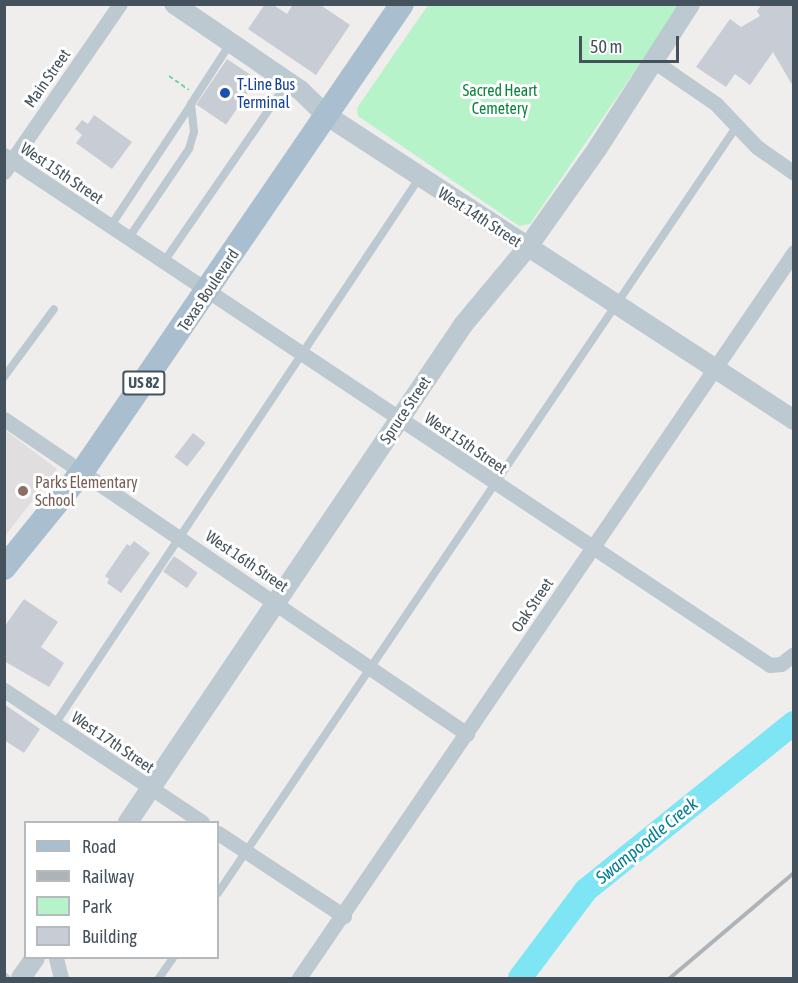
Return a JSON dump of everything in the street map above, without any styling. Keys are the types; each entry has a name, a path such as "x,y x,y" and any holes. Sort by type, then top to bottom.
{"main road":[{"name":"Texas Boulevard","path":"4,568 82,472 207,293 402,4"}],"street":[{"name":"Main Street","path":"7,162 120,4"},
{"name":"West 14th Street","path":"174,4 288,82 326,115 794,420"},
{"name":"Spruce Street","path":"129,821 398,420 473,312 527,248 655,62 690,4"},
{"path":"655,62 716,104 757,147 794,173"},
{"name":"West 15th Street","path":"7,162 110,227 301,356 770,665 781,664 792,656"},
{"name":"Oak Street","path":"299,978 344,916 714,366 794,252"},
{"name":"West 16th Street","path":"4,419 275,601 467,734"},
{"name":"West 17th Street","path":"4,690 200,821"},
{"path":"219,834 344,916"},
{"path":"21,978 34,959"},
{"path":"56,959 61,978"}],"lane":[{"path":"110,227 231,44"},
{"path":"163,263 288,82"},
{"path":"128,239 189,148 194,132 191,104"},
{"path":"219,891 737,126"},
{"path":"55,724 420,177"},
{"path":"4,377 54,309"},
{"path":"159,978 173,959"}],"path":[{"path":"170,76 196,94"}],"shaded area":[{"name":"Parks Elementary School","path":"5,430 57,469 5,536"}],"green space":[{"name":"Sacred Heart Cemetery","path":"428,5 680,5 530,224 519,226 358,116 357,108"}],"building":[{"path":"265,4 272,4 287,14 293,4 319,4 350,25 316,75 248,29"},
{"path":"762,4 794,4 794,88 773,52 750,85 735,74 726,87 696,67 730,19 741,27 760,16 757,11"},
{"name":"T-Line Bus Terminal","path":"227,59 257,79 226,125 196,105"},
{"path":"94,115 132,142 112,169 76,143 82,135 75,129 82,120 88,124"},
{"path":"193,433 206,443 187,466 175,457"},
{"path":"134,541 150,553 121,593 107,583 109,579 105,576 127,544 130,546"},
{"path":"174,556 198,573 187,588 163,572"},
{"path":"24,599 58,622 41,647 64,663 49,687 4,661 4,627"},
{"path":"4,704 40,729 24,753 4,740"}],"waterway":[{"name":"Swampoodle Creek","path":"520,978 586,890 794,723"}],"railway":[{"path":"670,978 794,873"}],"place":[{"name":"T-Line Bus Terminal","path":"225,93"},
{"name":"Parks Elementary School","path":"23,491"}]}
